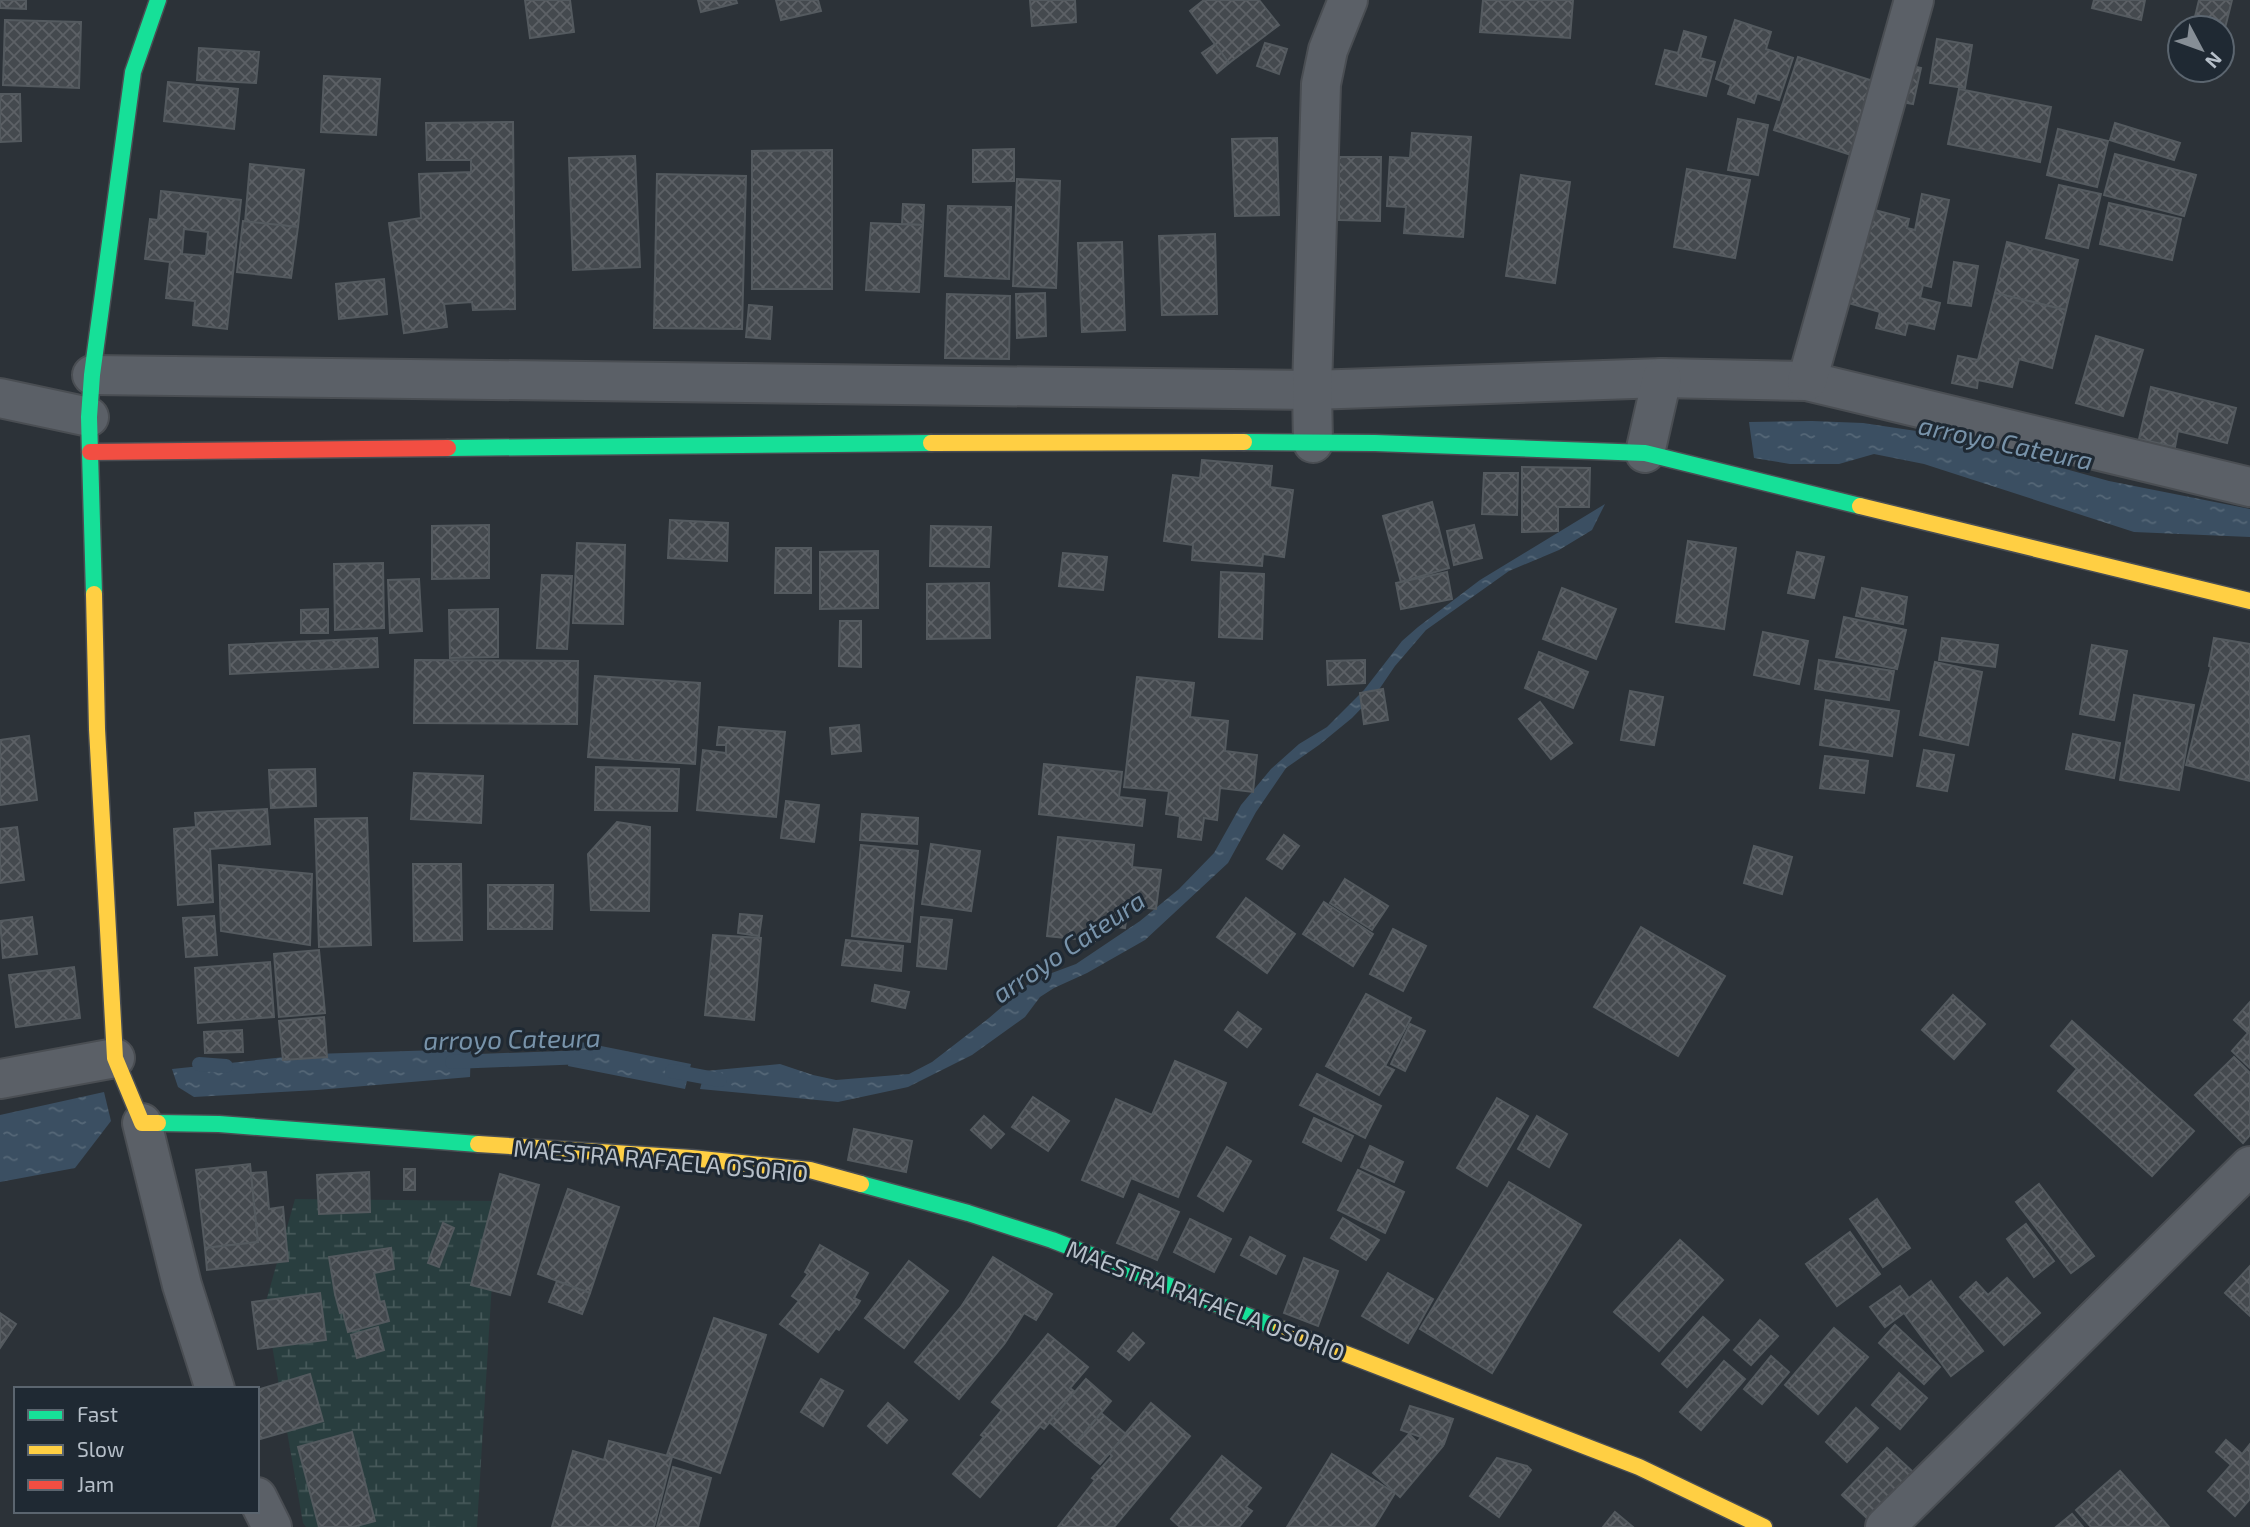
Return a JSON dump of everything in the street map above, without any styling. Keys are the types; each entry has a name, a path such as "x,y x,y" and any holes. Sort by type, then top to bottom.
{"street":[{"path":"158,0 133,72 92,375 90,434 97,729 115,1058 142,1123 182,1285 214,1387"},
{"path":"1314,443 1312,390 1321,84 1328,50 1348,0"},
{"path":"1807,381 1914,0"},
{"path":"92,375 1312,390 1662,378 1807,381 2250,487"},
{"path":"1645,453 1662,378"},
{"path":"0,398 90,434 1375,443 1645,453 2250,601"},
{"path":"0,1079 115,1058"},
{"name":"MAESTRA RAFAELA OSORIO","path":"142,1123 219,1124 691,1158 810,1170 968,1213 1052,1240 1639,1467 1763,1527"},
{"path":"1885,1527 2250,1166"},
{"path":"259,1501 272,1527"}],"green space":[{"path":"295,1199 497,1201 477,1527 306,1527 303,1523 265,1305"}],"water":[{"path":"1749,422 1863,423 1943,435 2109,481 2250,509 2250,537 2134,532 1924,464 1874,454 1839,464 1790,464 1754,458"},
{"path":"1605,504 1592,530 1559,550 1509,571 1426,630 1378,691 1352,718 1286,768 1256,812 1228,863 1145,940 1040,997 1025,1017 972,1055 908,1087 838,1102 700,1089 705,1071 780,1064 836,1080 909,1074 932,1062 1033,980 1076,964 1140,921 1179,889 1214,853 1241,805 1271,769 1299,744 1327,727 1364,690 1402,641 1418,627 1480,580"},
{"path":"571,1040 691,1064 685,1089 568,1066"},
{"path":"471,1049 470,1077 317,1090 194,1097 178,1087 172,1069 314,1054"},
{"path":"104,1092 111,1121 75,1168 0,1182 0,1115"}],"building":[{"path":"0,0 26,0 26,9 0,8"},
{"path":"525,0 570,0 574,32 530,38"},
{"path":"698,0 736,0 737,3 701,12"},
{"path":"776,0 818,0 821,11 781,20"},
{"path":"1030,0 1075,0 1076,22 1032,26"},
{"path":"1204,0 1259,0 1279,25 1229,63 1190,11"},
{"path":"1483,0 1573,0 1570,38 1480,32"},
{"path":"2094,0 2145,0 2141,20 2092,8"},
{"path":"2199,0 2232,0 2228,14 2196,14"},
{"path":"5,20 81,22 79,88 3,85"},
{"path":"1735,20 1771,32 1766,49 1793,58 1779,100 1757,93 1754,103 1728,94 1731,85 1716,79"},
{"path":"1684,31 1706,37 1700,58 1715,62 1706,96 1656,84 1665,50 1678,53"},
{"path":"1937,39 1972,45 1965,88 1930,83"},
{"path":"1265,43 1287,49 1279,74 1257,66"},
{"path":"1215,44 1229,63 1217,73 1202,53"},
{"path":"199,48 259,52 256,83 197,80"},
{"path":"1798,57 1876,82 1851,155 1774,130"},
{"path":"1904,64 1921,68 1913,104 1896,101"},
{"path":"324,76 380,79 376,135 321,132"},
{"path":"168,82 238,89 234,129 164,121"},
{"path":"1959,89 2051,107 2040,162 1948,144"},
{"path":"0,94 20,94 21,141 0,142"},
{"path":"1738,119 1768,125 1758,175 1728,170"},
{"path":"513,122 515,309 473,310 472,302 444,304 447,327 404,333 389,223 421,218 419,174 471,172 471,160 427,160 426,123"},
{"path":"2115,123 2180,143 2174,160 2110,140"},
{"path":"2058,129 2108,141 2097,187 2047,175"},
{"path":"1412,133 1471,137 1463,237 1404,233 1406,207 1387,206 1390,157 1410,158"},
{"path":"1277,138 1279,215 1235,216 1232,139"},
{"path":"1014,149 1014,181 973,182 973,150"},
{"path":"832,150 832,289 752,289 752,151"},
{"path":"2115,154 2196,175 2184,216 2104,195"},
{"path":"635,156 640,267 573,270 569,158"},
{"path":"1339,157 1381,157 1380,221 1339,220"},
{"path":"250,164 304,170 298,227 245,222"},
{"path":"1687,169 1750,180 1735,258 1674,247"},
{"path":"657,174 746,176 742,329 654,328"},
{"path":"1521,175 1570,182 1555,283 1506,276"},
{"path":"1017,179 1060,181 1056,288 1013,286"},
{"path":"2059,185 2101,194 2088,248 2046,238"},
{"path":"161,191 241,200 227,329 193,325 195,301 166,298 170,262 145,259 150,219 158,220","holes":["184,229 208,232 206,256 182,254"]},
{"path":"1922,194 1949,200 1931,287 1923,285 1920,298 1940,303 1934,329 1908,323 1905,335 1876,328 1880,312 1838,300 1863,207 1909,219 1907,228 1915,230"},
{"path":"2109,203 2181,219 2172,260 2100,244"},
{"path":"903,204 924,205 923,225 902,224"},
{"path":"948,206 1011,207 1009,279 945,276"},
{"path":"243,221 298,227 291,278 237,272"},
{"path":"871,223 923,225 919,292 866,290"},
{"path":"1215,234 1217,314 1162,315 1159,236"},
{"path":"1122,242 1125,330 1082,332 1078,243"},
{"path":"2007,242 2078,260 2066,310 1995,293"},
{"path":"1954,262 1978,266 1971,306 1948,303"},
{"path":"384,279 387,314 339,319 336,284"},
{"path":"1045,293 1046,336 1017,338 1016,294"},
{"path":"1995,293 2066,310 2052,368 2019,359 2012,387 1978,380 1977,388 1952,383 1958,356 1978,360"},
{"path":"947,294 1010,296 1009,359 945,358"},
{"path":"749,305 772,307 770,339 746,337"},
{"path":"2096,336 2143,350 2123,416 2076,403"},
{"path":"2151,387 2236,408 2227,443 2178,431 2175,447 2139,439"},
{"path":"1202,460 1272,466 1270,487 1293,490 1284,557 1263,554 1262,566 1192,560 1193,545 1164,541 1173,475 1200,478"},
{"path":"1522,467 1590,468 1589,507 1558,507 1558,531 1522,532"},
{"path":"1484,473 1518,473 1517,515 1482,514"},
{"path":"1432,502 1449,568 1401,582 1383,516"},
{"path":"670,520 728,523 727,561 668,558"},
{"path":"489,525 489,578 432,579 432,526"},
{"path":"1474,525 1482,558 1454,565 1447,531"},
{"path":"931,526 991,527 989,567 930,566"},
{"path":"1688,541 1736,548 1724,629 1676,622"},
{"path":"577,543 625,545 623,624 573,623"},
{"path":"776,548 811,548 811,593 775,593"},
{"path":"878,551 878,608 820,609 820,552"},
{"path":"1797,552 1824,557 1814,598 1788,593"},
{"path":"1063,553 1107,557 1103,590 1059,586"},
{"path":"383,563 384,628 335,630 334,564"},
{"path":"1221,572 1264,574 1262,639 1219,637"},
{"path":"1447,572 1452,599 1401,609 1396,583"},
{"path":"542,575 572,576 567,649 537,648"},
{"path":"419,579 422,631 390,633 388,580"},
{"path":"989,583 990,638 927,639 927,584"},
{"path":"1562,588 1616,609 1596,659 1543,639"},
{"path":"1862,588 1907,597 1903,624 1856,616"},
{"path":"328,609 328,633 301,633 301,610"},
{"path":"498,609 498,657 450,658 449,610"},
{"path":"1844,617 1906,630 1897,669 1836,657"},
{"path":"840,621 861,621 861,667 839,666"},
{"path":"1763,632 1808,641 1799,684 1754,675"},
{"path":"377,638 378,667 230,674 229,645"},
{"path":"1942,638 1998,645 1995,667 1939,660"},
{"path":"2214,638 2250,644 2250,781 2186,765 2211,667"},
{"path":"2092,645 2127,651 2114,720 2080,714"},
{"path":"1539,652 1588,672 1573,708 1525,688"},
{"path":"415,660 578,661 577,724 414,723"},
{"path":"1365,660 1365,683 1328,685 1327,661"},
{"path":"1819,660 1894,671 1889,700 1815,689"},
{"path":"1935,662 1982,672 1968,745 1920,735"},
{"path":"595,676 700,683 695,764 588,757"},
{"path":"1137,677 1194,683 1190,717 1228,721 1225,751 1257,755 1253,792 1220,788 1217,820 1204,818 1201,840 1178,837 1180,816 1166,814 1169,791 1124,787"},
{"path":"1383,689 1388,720 1364,724 1360,693"},
{"path":"1630,691 1663,697 1654,745 1621,740"},
{"path":"2134,695 2194,705 2179,790 2120,780"},
{"path":"1826,700 1899,711 1892,756 1820,745"},
{"path":"1540,702 1572,743 1551,759 1519,719"},
{"path":"859,725 861,751 832,754 830,728"},
{"path":"719,727 785,732 776,817 697,810 703,750 726,753 726,745 717,745"},
{"path":"2073,734 2120,743 2114,778 2066,769"},
{"path":"29,736 37,800 0,805 0,740"},
{"path":"1924,750 1954,755 1947,791 1917,786"},
{"path":"1825,756 1868,761 1864,793 1820,788"},
{"path":"1044,764 1122,772 1119,797 1145,800 1142,826 1039,814"},
{"path":"596,767 679,769 677,811 595,810"},
{"path":"315,769 316,806 271,808 269,770"},
{"path":"414,773 483,776 481,823 411,819"},
{"path":"786,801 819,805 814,842 781,838"},
{"path":"267,809 270,844 210,849 213,902 178,905 174,829 196,827 195,813"},
{"path":"862,814 918,818 917,844 860,840"},
{"path":"367,818 371,945 319,947 315,819"},
{"path":"617,822 650,827 649,911 591,910 588,854"},
{"path":"17,827 24,880 0,883 0,829"},
{"path":"1284,835 1299,846 1282,869 1267,859"},
{"path":"1058,837 1134,845 1132,867 1161,870 1156,909 1128,906 1125,928 1097,924 1095,941 1047,936"},
{"path":"931,844 980,851 971,911 922,904"},
{"path":"861,845 918,851 910,942 852,936"},
{"path":"1754,846 1792,857 1782,894 1744,883"},
{"path":"413,864 461,864 462,940 414,941"},
{"path":"219,865 312,874 310,945 221,931"},
{"path":"1345,879 1388,906 1372,930 1330,903"},
{"path":"488,885 553,885 552,929 488,929"},
{"path":"1246,898 1295,934 1267,973 1217,937"},
{"path":"1324,902 1373,934 1353,966 1303,934"},
{"path":"740,914 762,916 759,936 738,933"},
{"path":"214,916 217,955 186,957 183,918"},
{"path":"32,917 37,954 3,958 0,921"},
{"path":"921,917 952,920 946,969 917,966"},
{"path":"1641,927 1725,976 1678,1056 1594,1007"},
{"path":"1393,929 1426,946 1403,991 1370,974"},
{"path":"713,935 761,938 754,1020 705,1015"},
{"path":"846,940 903,946 901,971 842,965"},
{"path":"319,950 325,1013 279,1017 274,954"},
{"path":"270,962 274,1017 198,1023 195,968"},
{"path":"74,967 80,1018 16,1027 9,975"},
{"path":"875,985 909,992 905,1008 872,1001"},
{"path":"1366,994 1411,1018 1385,1066 1394,1070 1379,1095 1326,1066"},
{"path":"1953,995 1985,1024 1954,1059 1922,1030"},
{"path":"2250,1002 2250,1068 2232,1051 2248,1033 2234,1020"},
{"path":"1238,1012 1261,1029 1247,1047 1225,1030"},
{"path":"324,1017 327,1057 283,1060 279,1021"},
{"path":"2072,1021 2194,1131 2152,1176 2058,1091 2077,1069 2051,1046"},
{"path":"1410,1024 1425,1031 1405,1071 1391,1064"},
{"path":"242,1030 243,1052 205,1053 204,1032"},
{"path":"2234,1057 2250,1073 2250,1135 2243,1143 2195,1095"},
{"path":"1175,1061 1226,1083 1178,1197 1131,1178 1123,1197 1082,1180 1116,1099 1152,1115"},
{"path":"1317,1074 1381,1106 1365,1138 1300,1105"},
{"path":"1033,1097 1069,1121 1048,1151 1012,1127"},
{"path":"1497,1098 1528,1116 1487,1186 1457,1168"},
{"path":"984,1116 1004,1134 991,1148 971,1130"},
{"path":"1537,1116 1567,1134 1549,1167 1518,1149"},
{"path":"1314,1118 1353,1136 1341,1161 1303,1142"},
{"path":"854,1129 912,1141 906,1172 848,1160"},
{"path":"1370,1146 1403,1162 1394,1182 1361,1167"},
{"path":"1227,1147 1251,1161 1223,1211 1198,1196"},
{"path":"250,1164 258,1242 205,1248 196,1170"},
{"path":"404,1169 415,1169 415,1190 404,1190"},
{"path":"1358,1170 1404,1192 1385,1233 1338,1210"},
{"path":"266,1172 269,1209 283,1207 288,1261 207,1270 205,1248 258,1242 251,1173"},
{"path":"369,1172 370,1212 319,1214 317,1175"},
{"path":"500,1174 539,1185 510,1295 471,1285"},
{"path":"1509,1182 1581,1225 1492,1373 1420,1329"},
{"path":"2039,1184 2094,1256 2071,1273 2016,1202"},
{"path":"568,1189 619,1207 590,1293 538,1274"},
{"path":"1139,1194 1179,1212 1157,1260 1117,1243"},
{"path":"1877,1199 1910,1248 1883,1267 1850,1219"},
{"path":"1343,1218 1379,1240 1366,1260 1331,1238"},
{"path":"1190,1219 1231,1239 1214,1272 1174,1252"},
{"path":"443,1223 454,1228 439,1267 428,1263"},
{"path":"2026,1224 2054,1261 2034,1277 2007,1239"},
{"path":"1850,1232 1880,1274 1837,1306 1806,1264"},
{"path":"1250,1237 1285,1256 1276,1274 1241,1255"},
{"path":"1680,1240 1723,1280 1659,1351 1614,1312"},
{"path":"820,1245 868,1273 854,1298 860,1301 857,1306 818,1352 780,1324 799,1301 792,1296 808,1274 805,1272"},
{"path":"391,1248 394,1269 374,1273 380,1302 384,1301 389,1321 348,1332 335,1294 329,1257"},
{"path":"993,1257 1052,1294 1036,1320 1024,1313 1005,1343 959,1399 915,1362 961,1307"},
{"path":"1304,1258 1338,1271 1318,1326 1284,1313"},
{"path":"909,1261 948,1291 904,1348 865,1318"},
{"path":"2250,1266 2250,1316 2225,1293"},
{"path":"1388,1273 1433,1299 1408,1343 1362,1316"},
{"path":"2007,1278 2040,1313 2004,1345 1960,1297 1976,1282 1988,1295"},
{"path":"557,1281 590,1293 582,1314 549,1302"},
{"path":"1931,1281 1983,1351 1951,1376 1904,1313 1885,1327 1870,1307 1900,1286 1909,1298"},
{"path":"320,1293 326,1340 258,1349 252,1302"},
{"path":"0,1313 16,1324 0,1348"},
{"path":"1703,1317 1729,1340 1687,1387 1662,1364"},
{"path":"714,1318 766,1335 720,1473 667,1455"},
{"path":"1760,1320 1778,1336 1751,1365 1734,1350"},
{"path":"1895,1325 1940,1367 1924,1384 1879,1343"},
{"path":"378,1327 384,1350 357,1358 351,1335"},
{"path":"1834,1328 1868,1357 1818,1414 1785,1385"},
{"path":"1133,1333 1144,1343 1129,1360 1118,1351"},
{"path":"1048,1334 1088,1367 1070,1388 1075,1392 1044,1429 1040,1426 980,1497 953,1474 984,1437 981,1435 1002,1410 992,1402"},
{"path":"1771,1356 1789,1372 1762,1404 1744,1389"},
{"path":"1724,1361 1745,1379 1701,1430 1680,1412"},
{"path":"1899,1373 1927,1398 1900,1429 1872,1405"},
{"path":"310,1374 323,1421 259,1439 259,1389"},
{"path":"821,1379 843,1391 823,1426 801,1412"},
{"path":"1086,1379 1111,1401 1075,1444 1049,1422"},
{"path":"888,1403 907,1420 887,1443 868,1426"},
{"path":"1151,1403 1190,1436 1114,1527 1058,1527 1095,1480 1092,1478 1112,1456 1109,1453"},
{"path":"1410,1406 1453,1419 1444,1444 1439,1443 1443,1446 1400,1497 1373,1473 1409,1434 1417,1442 1421,1437 1401,1430"},
{"path":"1856,1408 1878,1428 1847,1462 1826,1442"},
{"path":"1101,1413 1126,1434 1100,1464 1075,1444"},
{"path":"352,1432 375,1521 353,1527 319,1527 298,1447"},
{"path":"2226,1440 2242,1454 2250,1444 2250,1499 2235,1516 2208,1491 2231,1465 2216,1452"},
{"path":"609,1441 672,1457 654,1527 552,1527 573,1451 604,1460"},
{"path":"1887,1448 1913,1472 1868,1519 1842,1495"},
{"path":"1332,1454 1395,1493 1374,1527 1287,1527"},
{"path":"1222,1456 1261,1488 1246,1507 1252,1511 1239,1527 1180,1527 1171,1519"},
{"path":"1497,1458 1527,1466 1531,1470 1499,1517 1470,1496"},
{"path":"673,1467 711,1478 698,1527 657,1527"},
{"path":"2120,1471 2169,1527 2091,1527 2076,1510"},
{"path":"1615,1512 1633,1527 1603,1527"},
{"path":"2072,1514 2083,1527 2056,1527"}],"waterway":[{"name":"arroyo Cateura","path":"452,1062 586,1057"},
{"name":"arroyo Cateura","path":"199,1064 226,1066"},
{"name":"arroyo Cateura","path":"672,1071 720,1080"}],"traffic: fast":[{"path":"94,594 89,417 92,375 133,72 158,0"},
{"path":"1244,442 1375,443 1645,453 1860,506"},
{"path":"448,448 931,443"},
{"path":"158,1123 219,1124 478,1144"},
{"path":"861,1184 968,1213 1052,1240 1281,1329"}],"traffic: slow":[{"path":"931,443 1244,442"},
{"path":"1860,506 2250,601"},
{"path":"94,594 97,729 115,1058 142,1123 158,1123"},
{"path":"478,1144 691,1158 810,1170 861,1184"},
{"path":"1281,1329 1639,1467 1764,1527"}],"traffic: jam":[{"path":"90,452 448,448"}]}
